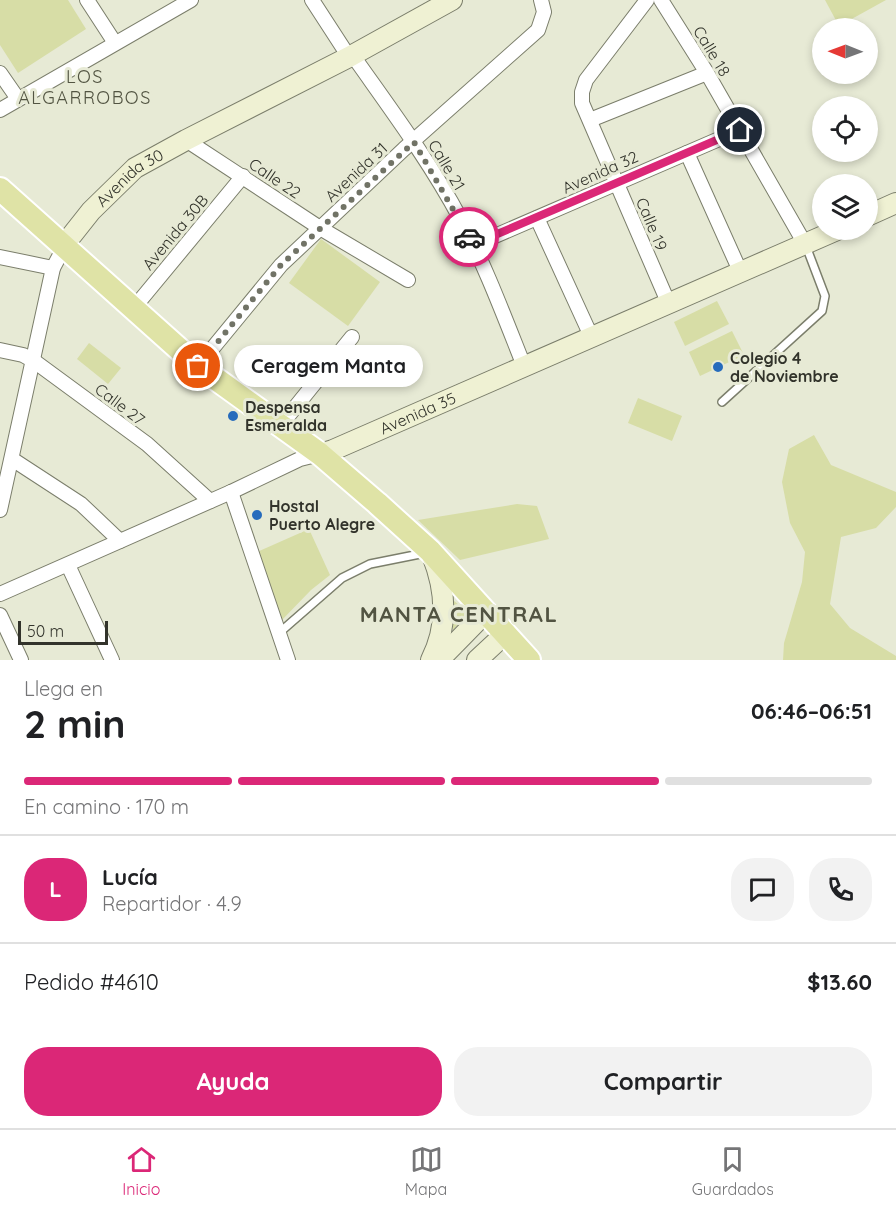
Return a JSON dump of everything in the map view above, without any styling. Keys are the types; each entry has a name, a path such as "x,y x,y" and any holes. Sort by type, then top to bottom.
{"main road":[{"path":"0,189 68,241 133,309 198,366 320,454 431,553 530,660"}],"street":[{"path":"87,0 115,43"},
{"path":"0,110 191,0"},
{"name":"Calle 21","path":"312,0 349,57 356,60 414,142 459,215 474,244 524,366"},
{"name":"Avenida 30","path":"0,510 12,459 7,442 34,361 52,268 68,241 91,211 135,168 349,57 452,0"},
{"name":"Calle 19","path":"647,0 586,80 582,92 582,103 668,302"},
{"name":"Calle 18","path":"662,0 707,73 805,244"},
{"name":"Avenida 31","path":"198,366 281,265 538,30 542,6"},
{"path":"0,73 18,99"},
{"path":"590,120 707,73"},
{"name":"Avenida 32","path":"474,244 740,130"},
{"name":"Calle 22","path":"186,140 320,228 408,280"},
{"path":"687,153 740,271"},
{"name":"Avenida 30B","path":"133,309 243,176"},
{"path":"878,211 896,203"},
{"path":"537,218 591,336"},
{"name":"Avenida 35","path":"0,594 300,459 333,450 814,240"},
{"path":"0,257 52,268"},
{"path":"280,426 352,337"},
{"name":"Calle 27","path":"0,350 23,355 34,361 147,444 210,501"},
{"path":"12,459 81,504 120,541"},
{"path":"231,492 288,660"},
{"path":"431,553 441,586 444,618 442,635 431,660"},
{"path":"68,565 112,660"},
{"path":"439,660 486,612"},
{"path":"0,615 21,660"},
{"path":"477,660 506,633"}],"lane":[{"path":"722,402 822,311 825,296 805,244"},
{"path":"279,633 328,589 350,573 370,564 431,553"}],"green space":[{"path":"0,0 68,0 86,29 18,73 0,45"},
{"path":"825,0 886,0 853,18 835,18"},
{"path":"321,239 380,282 348,326 289,283"},
{"path":"717,301 729,324 685,346 674,322"},
{"path":"732,331 744,355 700,376 689,352"},
{"path":"89,343 121,368 108,384 77,359"},
{"path":"638,398 682,416 672,441 628,423"},
{"path":"814,435 831,465 896,492 896,507 876,528 841,537 830,604 850,628 896,656 896,660 783,660 784,643 802,582 805,552 790,523 782,482 789,449"},
{"path":"517,504 537,506 549,539 460,560 418,520"},
{"path":"309,529 330,575 311,590 281,621 257,552"},
{"path":"453,600 467,614 453,630"}],"way so far":[{"path":"198,366 281,265 414,142 459,215 469,237"}],"place":[{"name":"Ceragem Manta","path":"198,366"},
{"name":"Colegio 4 de Noviembre","path":"718,367"},
{"name":"Despensa Esmeralda","path":"233,416"},
{"name":"Hostal Puerto Alegre","path":"257,515"}],"district":[{"name":"LOS ALGARROBOS","path":"85,88"},
{"name":"MANTA CENTRAL","path":"459,614"}],"route":[{"path":"469,237 474,244 740,130"}]}
